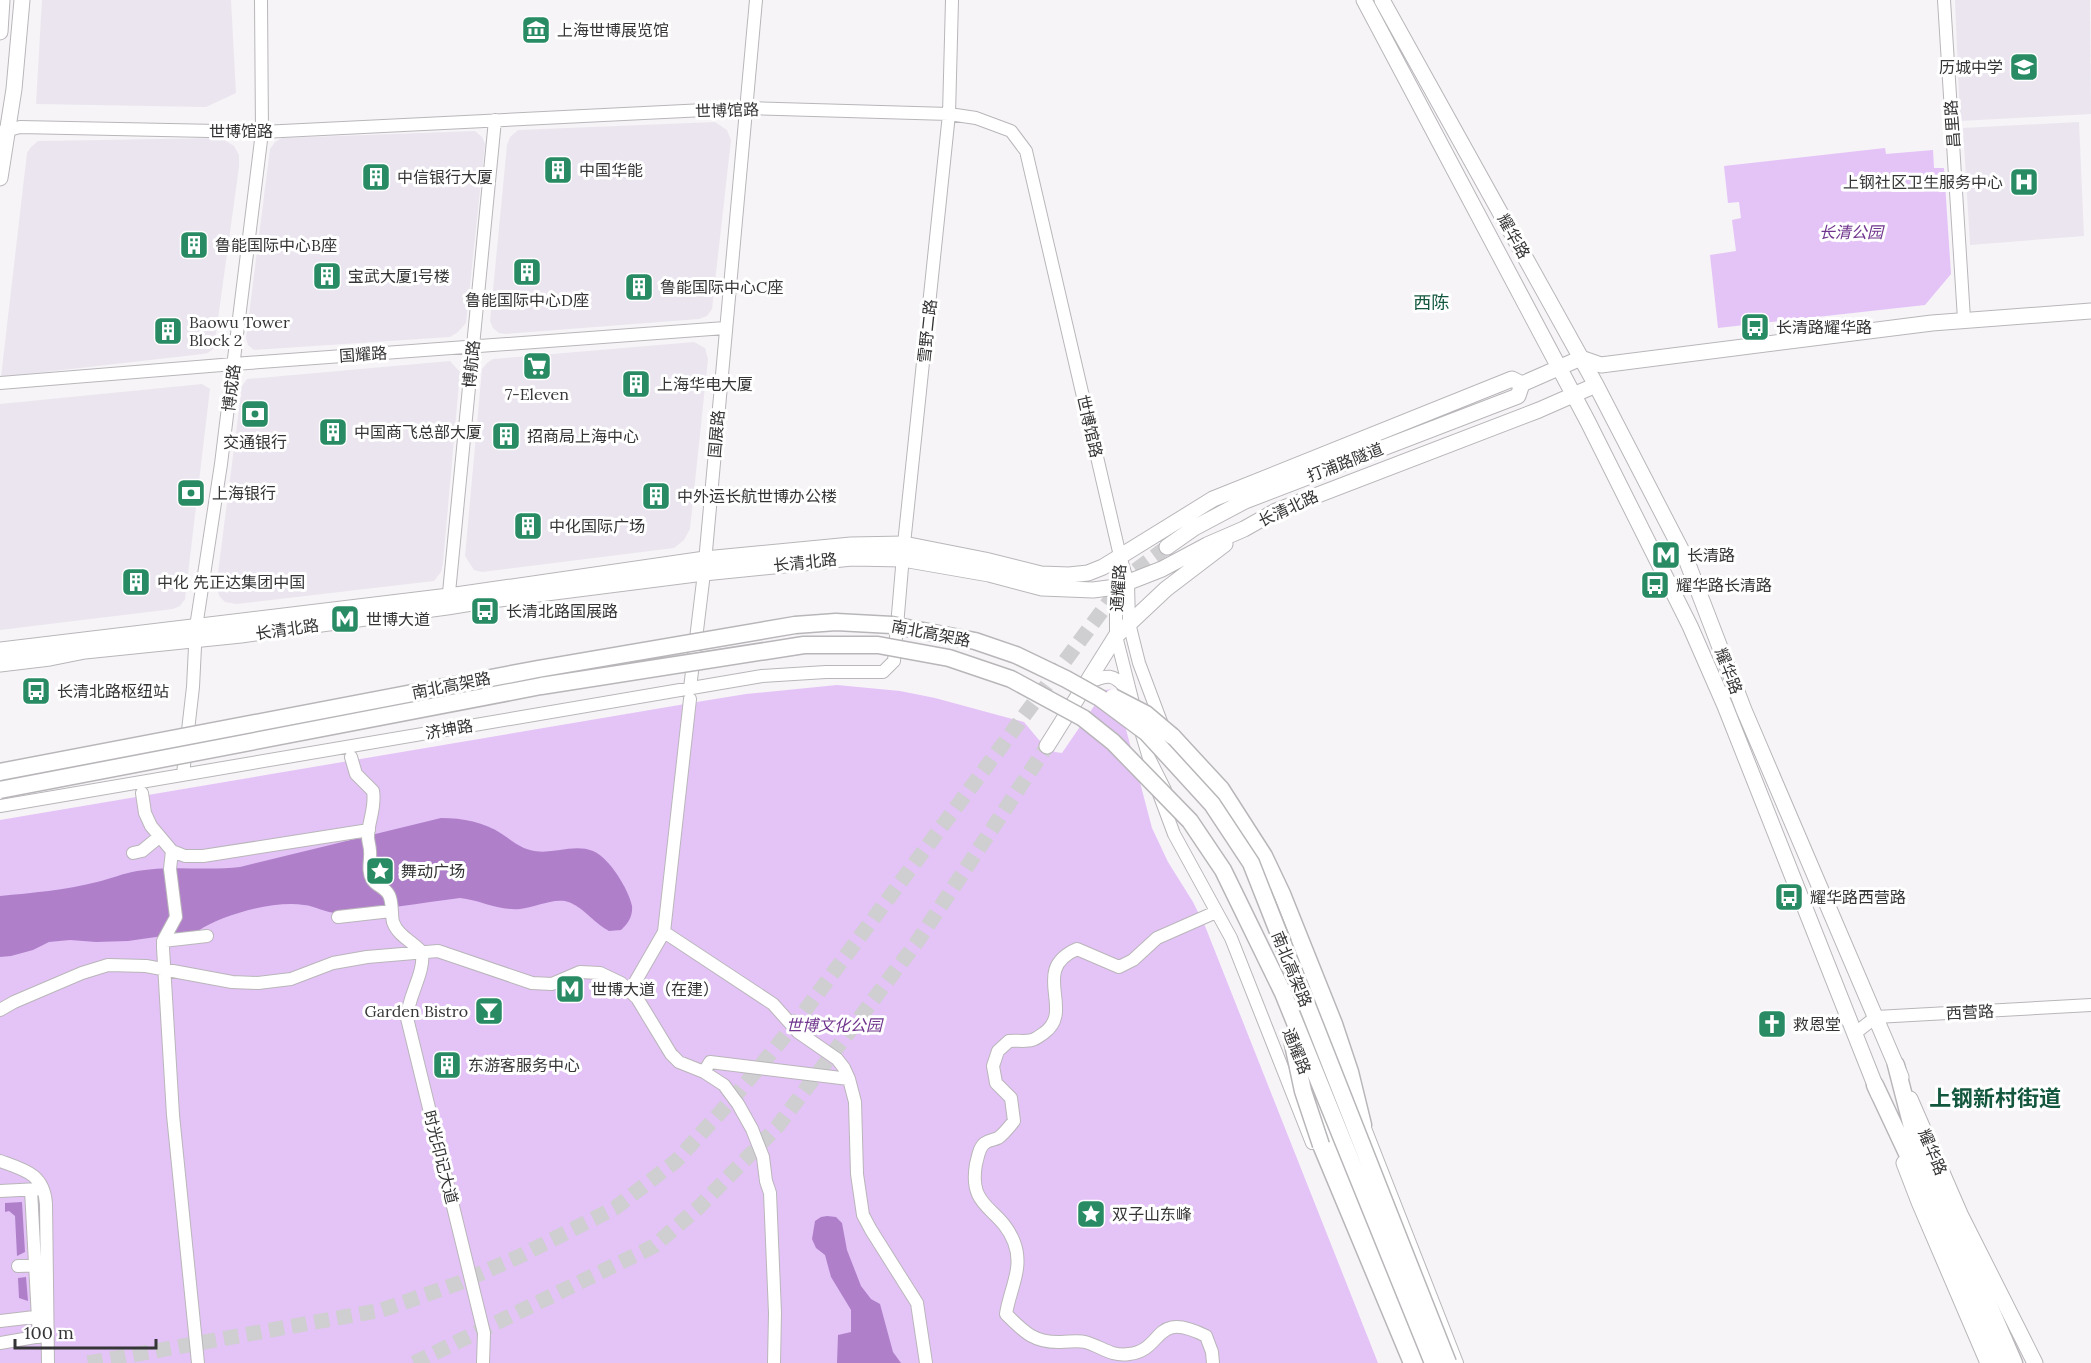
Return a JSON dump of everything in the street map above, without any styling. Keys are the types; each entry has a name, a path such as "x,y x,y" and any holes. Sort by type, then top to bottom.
{"highway":[{"name":"南北高架路","path":"0,772 538,669 795,624 836,622 892,625 965,639 1016,655 1100,698 1147,733 1212,804 1251,863 1448,1363"},
{"name":"南北高架路","path":"0,790 541,686 804,645 878,645 949,658 1011,679 1083,718 1113,742 1190,821 1222,870 1245,913 1282,993 1433,1363"},
{"path":"1066,679 1107,694 1146,714 1172,736 1221,789 1264,856 1282,894 1334,1024 1350,1072 1363,1125"},
{"path":"1282,993 1304,1091 1321,1145 1412,1363"},
{"path":"1896,1065 1912,1127 1988,1322 1998,1363"},
{"path":"1875,1085 1988,1322 2014,1363"}],"main road":[{"path":"0,32 2,0"},
{"path":"0,178 4,131 14,89 21,0"},
{"name":"耀华路","path":"1364,0 1560,368 1690,626 1725,706 1919,1202 1988,1363"},
{"name":"耀华路","path":"1382,0 1581,358 1686,559 1744,710 1960,1214 2035,1363"},
{"path":"1560,368 1581,358 1601,365 1964,319 2091,311"},
{"path":"1574,395 1596,386 1601,365"},
{"name":"长清北路","path":"0,664 51,658 197,633 448,602 494,599 851,545 985,560 1041,574 1088,573 1213,499 1512,380 1522,384 1560,368"},
{"name":"打浦路隧道","path":"1167,547 1194,528 1245,501 1518,396 1522,384"},
{"name":"长清北路","path":"904,551 1042,588 1093,590 1122,585 1162,569 1286,507 1574,395"},
{"path":"1047,746 1116,636 1166,589 1244,529"},
{"name":"长清北路","path":"0,650 164,629 197,633"}],"street":[{"name":"博成路","path":"183,774 197,633 234,364 262,132 261,0"},
{"name":"国展路","path":"664,932 705,566 756,0"},
{"name":"雪野二路","path":"894,661 949,114 951,0"},
{"name":"昌里路","path":"1944,0 1964,319"},
{"name":"世博馆路","path":"4,131 20,127 262,132 745,108 949,114 976,118 1011,131 1026,151 1120,556"},
{"name":"博航路","path":"448,602 495,120"},
{"name":"国耀路","path":"0,383 725,328"},
{"name":"通耀路","path":"1120,556 1122,585 1129,623 1151,700 1172,748 1198,795 1288,936 1310,986 1457,1363"},
{"name":"通耀路","path":"1122,585 1116,636 1149,758 1161,784 1231,897 1256,945 1422,1363"},
{"name":"济坤路","path":"0,806 183,774 690,693 794,673 883,672 894,661"},
{"path":"1087,683 1106,675 1118,679 1130,694"},
{"path":"351,757 356,774 373,791 374,808 368,837 372,879 387,891 394,925 399,933 422,952"},
{"path":"1149,758 1160,798 1174,834 1235,949 1403,1363"},
{"path":"142,793 145,813 159,837 172,851 184,856 203,856 369,830"},
{"path":"134,853 142,851 159,837"},
{"path":"172,851 170,868 176,917 163,942 173,1115 198,1363"},
{"path":"338,917 391,910"},
{"path":"1213,1363 1206,1336 1189,1327 1177,1325 1160,1332 1143,1350 1130,1354 1116,1354 1084,1341 1047,1343 1031,1337 1006,1314 1018,1269 1014,1243 1004,1223 978,1197 974,1179 978,1154 984,1143 999,1137 1014,1121 1011,1098 996,1083 993,1066 998,1051 1009,1041 1033,1040 1052,1027 1057,1010 1054,981 1057,963 1066,953 1077,949 1119,968 1133,960 1157,938 1216,912"},
{"path":"630,991 664,932 773,1004 798,1032 837,1059 849,1079 855,1102 857,1174 863,1215 917,1303 926,1363"},
{"path":"163,942 207,936"},
{"name":"时光印记大道","path":"422,952 422,965 409,1002 407,1018 484,1333 483,1363"},
{"path":"0,1010 82,973 108,965 147,966 232,982 258,983 291,979 333,963 367,957 444,952 532,983 552,984 580,972 600,973 630,991 642,1006 670,1054 679,1062 704,1072 724,1085 738,1104 752,1130 763,1157 770,1193 775,1313 774,1363"},
{"name":"西营路","path":"1876,1017 2091,1005"},
{"path":"1854,1034 1876,1017"},
{"path":"704,1072 710,1062 849,1079"},
{"path":"0,1161 32,1174 46,1204 41,1265 43,1336 48,1363"},
{"path":"0,1191 38,1189"},
{"path":"18,1266 41,1265"},
{"path":"0,1322 43,1316"},
{"path":"0,1343 43,1336"}],"shaded area":[{"path":"42,0 231,0 236,93 206,107 36,104"},
{"name":"历城中学","path":"1955,0 2090,0 2091,114 1960,121"},
{"path":"715,122 727,130 731,140 712,309 707,316 699,319 506,334 499,333 493,328 490,321 507,145 510,137 518,130"},
{"name":"上钢社区卫生服务中心","path":"2079,122 2084,236 1970,245 1963,128"},
{"path":"475,131 482,137 485,144 466,323 458,332 450,337 254,350 248,345 246,338 270,149 275,142 282,138"},
{"path":"221,138 234,146 239,155 239,167 214,348 203,354 1,377 27,153 31,147 38,141"},
{"path":"694,342 705,348 708,359 690,529 684,540 674,548 482,572 474,570 465,556 482,369 487,363 493,359"},
{"path":"450,361 460,372 443,563 441,572 434,581 236,604 225,602 216,588 242,386 247,379"},
{"path":"202,384 210,389 185,599 180,606 173,609 0,630 0,404"},
{"path":"441,818 481,824 530,850 546,852 577,848 599,854 623,883 632,906 630,920 621,930 609,931 576,906 565,901 512,909 460,898 340,913 292,904 264,907 234,914 198,931 128,941 49,942 33,950 0,957 0,896 73,887 150,869 240,867"},
{"path":"22,1202 25,1252 17,1256 15,1216 9,1211 5,1212 5,1203"},
{"path":"827,1216 836,1217 842,1223 847,1250 861,1286 871,1299 880,1304 893,1352 901,1363 837,1363 838,1335 851,1332 851,1310 831,1277 825,1255 816,1248 812,1239 815,1221"},
{"path":"26,1277 28,1301 19,1298 18,1278"}],"green space":[{"name":"长清公园","path":"1885,148 1886,154 1933,150 1934,168 1944,168 1951,274 1925,305 1718,328 1710,255 1736,251 1732,220 1741,218 1739,202 1728,203 1724,166"},
{"name":"世博文化公园","path":"837,685 900,691 1024,722 1039,740 1055,752 1062,753 1105,690 1113,689 1117,695 1152,828 1168,862 1205,926 1378,1363 0,1363 0,820 746,694"}],"tunnel":[{"path":"88,1363 382,1310 459,1283 520,1256 615,1208 676,1161 736,1095 795,1024 1128,576 1167,547"},
{"path":"414,1363 654,1246 699,1207 777,1127 917,942 1047,746"}],"place":[{"name":"上海世博展览馆","path":"536,30"},
{"name":"历城中学","path":"2024,67"},
{"name":"中国华能","path":"558,170"},
{"name":"中信银行大厦","path":"376,177"},
{"name":"上钢社区卫生服务中心","path":"2024,182"},
{"name":"鲁能国际中心B座","path":"194,245"},
{"name":"鲁能国际中心D座","path":"527,272"},
{"name":"宝武大厦1号楼","path":"327,276"},
{"name":"鲁能国际中心C座","path":"639,287"},
{"name":"长清路耀华路","path":"1755,327"},
{"name":"Baowu Tower Block 2","path":"168,331"},
{"name":"7-Eleven","path":"537,366"},
{"name":"上海华电大厦","path":"636,384"},
{"name":"交通银行","path":"255,414"},
{"name":"中国商飞总部大厦","path":"333,432"},
{"name":"招商局上海中心","path":"506,436"},
{"name":"上海银行","path":"191,493"},
{"name":"中外运长航世博办公楼","path":"656,496"},
{"name":"中化国际广场","path":"528,526"},
{"name":"长清路","path":"1666,555"},
{"name":"中化 先正达集团中国","path":"136,582"},
{"name":"耀华路长清路","path":"1655,585"},
{"name":"长清北路国展路","path":"485,611"},
{"name":"世博大道","path":"345,619"},
{"name":"长清北路枢纽站","path":"36,691"},
{"name":"舞动广场","path":"380,871"},
{"name":"耀华路西营路","path":"1789,897"},
{"name":"世博大道（在建）","path":"570,989"},
{"name":"Garden Bistro","path":"489,1011"},
{"name":"救恩堂","path":"1772,1024"},
{"name":"东游客服务中心","path":"447,1065"},
{"name":"双子山东峰","path":"1091,1214"}],"district":[{"name":"西陈","path":"1431,303"},
{"name":"上钢新村街道","path":"1995,1098"}]}
